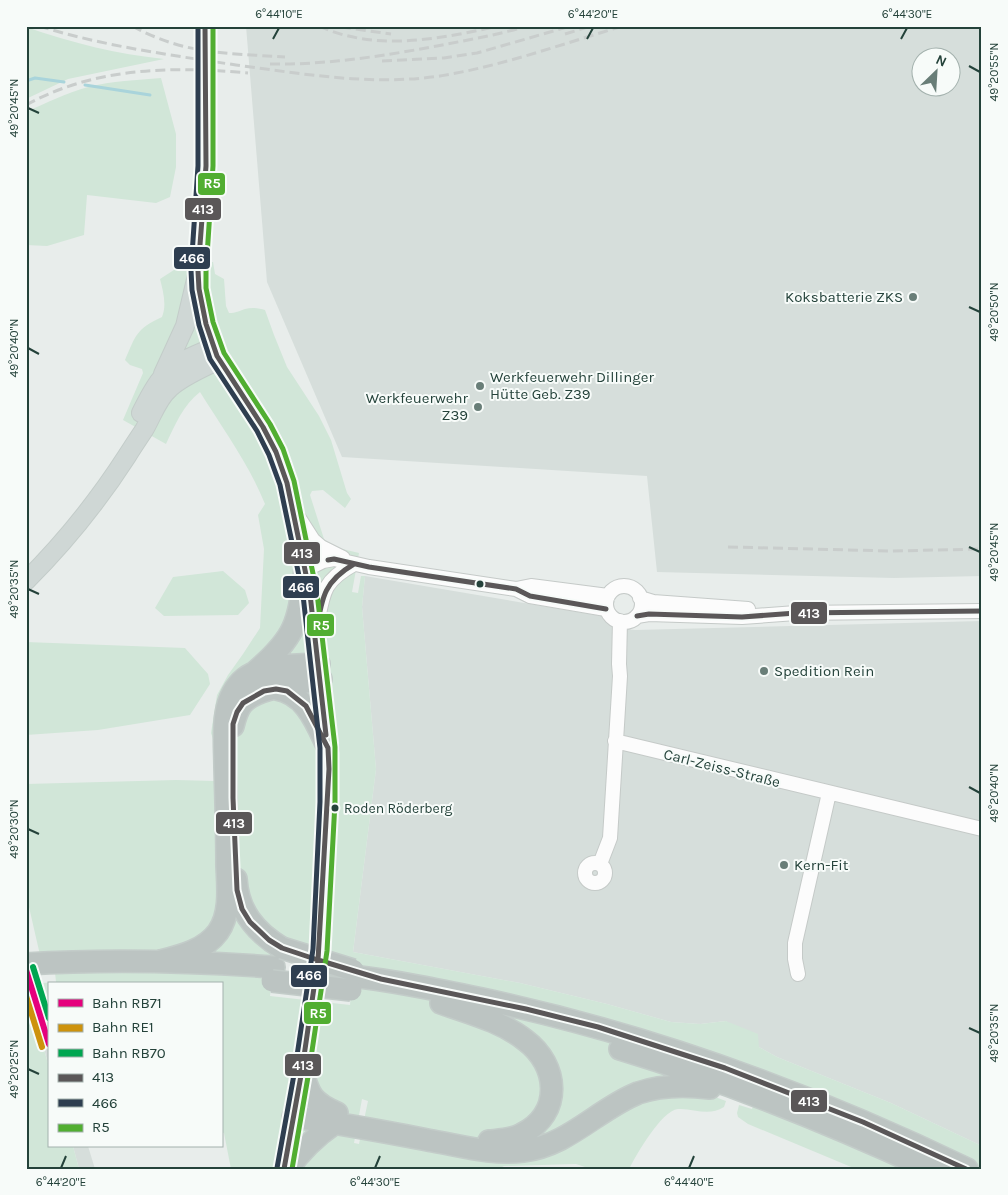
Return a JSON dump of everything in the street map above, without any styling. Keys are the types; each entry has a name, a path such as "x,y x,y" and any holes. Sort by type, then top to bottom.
{"highway":[{"path":"26,977 55,969 161,960 185,955 208,942 218,932 224,921 228,893 224,728 226,714 235,689 280,649 296,624 301,607 305,570"},
{"path":"256,672 274,668 320,672"},
{"path":"276,965 269,940 250,922 236,890 233,798 234,724 237,712 243,703 254,695 276,689 320,672"},
{"path":"276,689 286,690 301,701 315,722 328,748"},
{"path":"161,960 276,965 352,979 595,1042 863,1122 966,1169"},
{"path":"26,964 55,969 187,975 276,965 352,979 381,979 535,1011 623,1035 721,1080"},
{"path":"302,1070 311,1096 336,1118 482,1141 502,1140 521,1135 533,1128 543,1117 549,1106 552,1094 549,1069 542,1056 525,1040 508,1030 488,1020 441,1003"},
{"path":"295,1110 480,1149 523,1151 542,1147 563,1139 621,1102 638,1094 658,1088 721,1080"},
{"path":"758,1092 794,1111 857,1136 929,1169"},
{"path":"288,1169 299,1154 336,1118"}],"main road":[{"path":"93,504 123,450 153,388 163,374 185,326 198,271 206,166 205,26"},
{"path":"198,271 206,324 217,354 276,452 287,483 294,511 316,634 328,748 328,802 320,950 295,1110"},
{"path":"163,374 176,364 217,354"},
{"path":"26,581 71,533 93,504 144,431 158,403 169,388 217,354"}],"street":[{"path":"294,511 313,540 321,548 354,564"},
{"path":"305,570 323,561 334,559 354,564 516,589 530,596 607,602"},
{"path":"316,634 320,605 330,581 354,564"},
{"path":"600,864 610,838 620,676 619,664 629,619 641,607 640,598 635,590 626,586 615,588 607,602 611,617 629,619 649,614 742,618 796,613 982,610"},
{"path":"640,598 652,602 796,613"},
{"name":"Carl-Zeiss-Straße","path":"615,741 982,829"},
{"path":"798,974 795,959 796,943 829,793"},
{"path":"284,1169 295,1110"}],"shaded area":[{"path":"246,26 982,26 982,576 894,578 657,572 647,476 342,457 267,282"},
{"path":"365,576 601,616 617,628 635,630 982,621 982,1146 891,1103 777,1057 759,1047 726,1021 700,1024 671,1022 520,983 353,952 376,769 362,607"},
{"path":"43,983 48,1000 48,1063 27,987"},
{"path":"74,1148 89,1148 95,1169 79,1169"}],"green space":[{"path":"26,27 95,47 164,59 68,79 26,99"},
{"path":"161,78 176,134 176,167 170,197 156,203 87,195 84,235 47,246 26,245 26,112 64,95 88,87 115,82"},
{"path":"183,262 213,262 215,274 224,279 226,306 229,313 250,308 265,310 287,367 319,416 331,440 347,493 351,499 345,508 323,490 312,491 310,495 324,539 334,547 359,553 352,592 358,593 361,576 365,576 362,607 376,769 353,952 520,983 671,1022 700,1024 726,1021 758,1034 759,1047 777,1057 891,1103 982,1146 982,1169 856,1169 748,1124 738,1117 739,1105 752,1109 765,1072 729,1059 715,1097 726,1101 724,1107 707,1112 678,1109 671,1112 664,1117 650,1134 629,1169 591,1169 576,1164 504,1166 498,1169 231,1169 224,1133 222,1132 222,982 56,982 53,954 40,955 26,894 26,784 176,780 215,781 216,741 211,733 217,695 228,675 260,628 264,549 258,515 265,504 243,461 200,392 184,409 166,444 123,420 143,373 142,369 130,365 125,360 132,344 142,329 162,317 164,303 160,279","holes":["285,941 353,970 350,1005 270,996 274,967","362,1099 368,1101 359,1144 354,1143"]},
{"path":"223,571 245,590 249,603 238,615 164,616 155,608 173,577"},
{"path":"26,642 185,648 208,674 210,684 190,715 98,730 26,735"},
{"path":"43,983 48,983 48,1000"},
{"path":"26,987 48,1064 48,1148 74,1148 79,1169 26,1169"}],"waterway":[{"path":"26,81 35,78 64,82"},
{"path":"85,85 150,95"}],"railway":[{"path":"39,26 88,39 186,58 338,78 389,80 414,79 463,72 532,54 623,26"},
{"path":"132,26 170,43 207,51 285,57"},
{"path":"319,26 340,34 385,41 431,39 498,26"},
{"path":"270,64 312,63 417,50 527,26"},
{"path":"382,61 444,58 477,53 571,26"},
{"path":"565,34 591,26"},
{"path":"341,27 391,34"},
{"path":"26,105 52,92 79,83 134,72 191,70 248,73"},
{"path":"728,547 892,551 982,549"}],"rail line":[{"name":"RB70","path":"33,967 48,1015"},
{"name":"RB71","path":"26,970 48,1041"},
{"name":"RE1","path":"26,996 42,1047"}],"transit line":[{"name":"466","path":"198,26 198,166 191,270 192,290 199,325 210,359 257,431 269,455 280,485 303,595 320,748 320,802 313,949 295,1069 277,1168"},
{"name":"413","path":"205,26 206,166 198,271 199,289 206,324 217,356 263,427 276,452 287,483 310,594 326,735"},
{"name":"R5","path":"213,26 213,166 206,288 213,322 224,353 270,424 283,449 294,481 317,593 335,747 335,802 327,951 292,1169"},
{"name":"413","path":"328,560 334,559 369,567 516,589 530,596 606,609"},
{"name":"413","path":"317,628 326,590 344,570 354,564"},
{"name":"413","path":"637,616 649,614 742,617 796,613 982,611"},
{"name":"413","path":"276,689 287,691 306,706 328,748 329,769 318,960 282,948 269,940 250,922 242,909 237,890 233,798 233,724 237,712 243,703 264,691 276,689"},
{"name":"413","path":"284,1169 302,1070 318,960"},
{"name":"413","path":"318,960 381,979 526,1009 598,1027 725,1068 863,1122 966,1169"}],"place":[{"name":"Koksbatterie ZKS","path":"913,297"},
{"name":"Werkfeuerwehr Dillinger Hütte Geb. Z39","path":"480,386"},
{"name":"Werkfeuerwehr Z39","path":"478,407"},
{"name":"Spedition Rein","path":"764,671"},
{"name":"Roden Röderberg","path":"335,808"},
{"name":"Kern-Fit","path":"784,865"}]}
